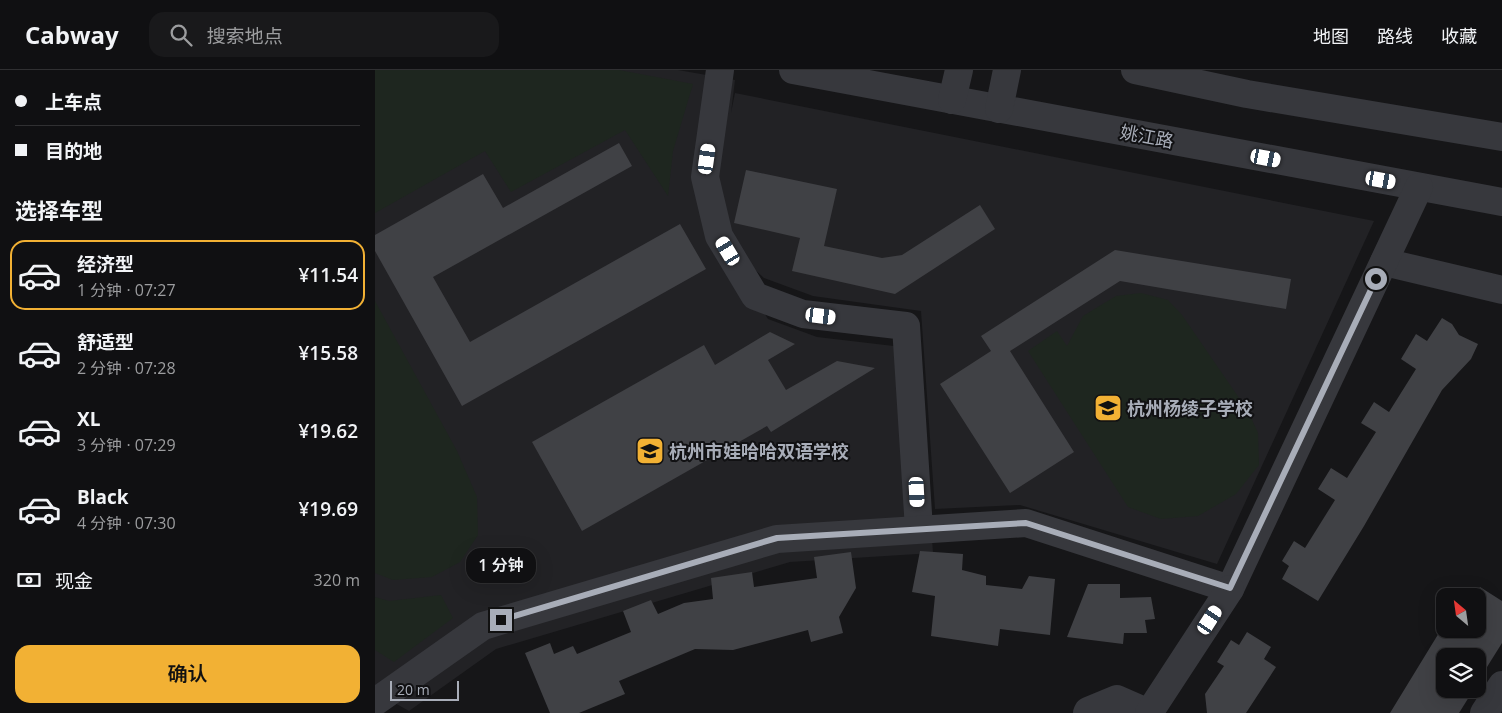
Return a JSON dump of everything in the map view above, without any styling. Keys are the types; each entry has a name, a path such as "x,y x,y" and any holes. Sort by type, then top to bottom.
{"street":[{"path":"720,70 705,177 719,236 755,296 803,314 906,326 919,529"},
{"name":"姚江路","path":"793,70 1502,202"},
{"path":"952,100 959,70"},
{"path":"999,109 1007,70"},
{"path":"1135,70 1247,94 1502,137"},
{"path":"1087,713 1117,699 1149,713 1230,588 1419,187"},
{"path":"1384,262 1502,290"},
{"path":"382,688 483,626 777,538 1026,523 1230,588"},
{"path":"1484,713 1502,685"}],"shaded area":[{"path":"375,70 678,70 735,80 731,113 735,93 1374,221 1217,564 1020,505 935,509 921,311 813,296 764,278 729,246 732,260 768,319 817,337 919,349 933,553 790,562 496,649 409,711 375,692"},
{"path":"375,70 619,70 693,84 673,151 668,196 625,130 511,192 485,151 375,213"},
{"path":"1141,293 1168,300 1182,315 1248,411 1258,433 1259,465 1236,494 1198,516 1161,519 1128,507 1028,351 1057,331 1067,346 1083,316 1116,296"},
{"path":"375,301 457,451 477,497 478,535 460,562 432,577 393,580 375,573"},
{"path":"441,595 453,618 394,662 375,650 375,597 389,601"}],"building":[{"path":"619,143 632,166 433,277 470,342 680,224 706,269 462,406 375,251 375,235 483,174 503,208"},
{"path":"746,170 837,189 824,246 882,258 902,255 980,205 995,229 895,294 792,271 800,238 734,223"},
{"path":"1115,250 1291,279 1286,309 1120,281 1010,351 1074,452 1010,493 940,384 991,351 981,336"},
{"path":"1442,318 1452,324 1459,335 1478,344 1471,359 1442,390 1364,526 1318,601 1282,579 1289,566 1282,561 1294,541 1305,548 1335,500 1318,489 1331,468 1347,478 1376,432 1361,423 1374,402 1389,412 1416,369 1401,359 1416,334 1427,341"},
{"path":"770,332 795,344 768,360 786,390 837,361 875,368 771,432 767,426 582,531 532,442 704,345 715,365"},
{"path":"920,551 963,554 962,570 986,576 986,585 1022,589 1029,576 1055,579 1050,635 1000,629 998,646 931,636 935,596 912,592"},
{"path":"851,552 856,588 839,617 843,633 811,642 808,630 733,650 695,649 619,681 625,694 579,713 550,713 525,653 550,643 554,654 573,646 577,654 631,632 623,611 651,600 658,614 684,603 713,599 711,578 752,572 754,587 817,578 814,557"},
{"path":"1088,584 1120,584 1120,598 1151,597 1155,619 1145,620 1147,633 1124,633 1123,644 1067,637"},
{"path":"1486,591 1502,601 1502,643 1486,669 1486,648 1436,648 1436,698 1468,698 1459,713 1390,713 1436,638 1486,638"},
{"path":"1247,632 1271,647 1264,659 1276,667 1246,713 1207,713 1205,694 1224,666 1217,662 1231,640 1239,645"}],"place":[{"name":"杭州杨绫子学校","path":"1108,408"},
{"name":"杭州市娃哈哈双语学校","path":"650,451"}],"route":[{"path":"501,620 777,538 1026,523 1230,588 1376,279"}]}
